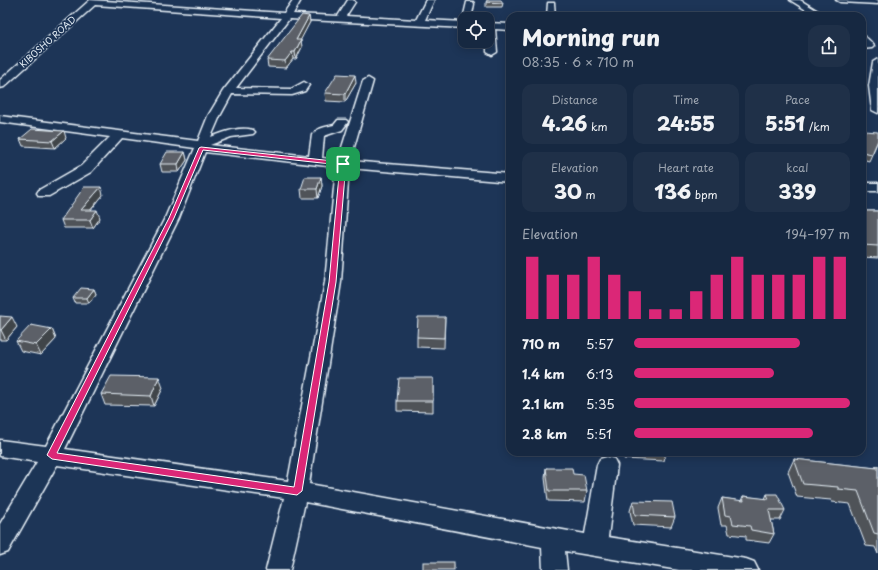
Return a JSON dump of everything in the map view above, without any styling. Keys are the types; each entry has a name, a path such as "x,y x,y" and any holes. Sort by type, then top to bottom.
{"street":[{"path":"80,0 287,16 458,25"},
{"path":"0,546 52,455 172,218 214,116 228,91 287,16 297,0"},
{"path":"419,23 430,0"},
{"path":"794,0 815,12"},
{"path":"840,0 878,2"},
{"name":"KIBOSHO ROAD","path":"0,85 94,1"},
{"path":"340,19 351,2"},
{"path":"468,12 470,4"},
{"path":"551,5 551,12"},
{"path":"494,26 506,27"},
{"path":"866,45 878,51"},
{"path":"492,48 492,52"},
{"path":"878,62 874,80 874,98 878,110"},
{"path":"278,570 297,491 333,282 343,164 368,82"},
{"path":"228,91 292,92 302,89 304,85"},
{"path":"0,119 343,164 506,178"},
{"path":"314,160 318,135 321,132 338,128 342,122"},
{"path":"202,146 229,134 249,132"},
{"path":"44,193 86,169 118,135"},
{"path":"866,187 878,187"},
{"path":"0,448 297,491 553,539 746,570"},
{"path":"595,546 607,465"},
{"path":"553,539 555,570"}],"building":[{"path":"487,0 501,0 503,3 486,2"},
{"path":"302,15 309,16 296,40 301,40 295,52 292,52 285,61 267,60"},
{"path":"337,74 355,75 345,94 325,93"},
{"path":"32,129 64,131 52,141 20,139"},
{"path":"866,131 878,132 878,140 872,154 866,153"},
{"path":"167,152 185,152 178,164 160,164"},
{"path":"305,177 321,177 317,189 301,189"},
{"path":"84,187 101,187 81,210 97,210 90,220 61,220"},
{"path":"866,211 878,211 878,246 866,245"},
{"path":"81,288 94,289 87,298 73,298"},
{"path":"0,316 12,317 1,330 0,330"},
{"path":"418,317 445,317 444,338 417,337"},
{"path":"31,325 52,329 36,345 16,341"},
{"path":"111,376 159,377 151,396 101,394"},
{"path":"399,378 433,378 433,401 397,401"},
{"path":"794,459 877,468 876,466 878,466 878,534 874,533 858,491 838,489 838,487 803,484"},
{"path":"546,468 572,468 573,474 584,475 587,491 549,491"},
{"path":"767,494 777,494 785,510 769,510 774,534 751,530 750,526 733,524 731,516 725,515 722,498 744,501 743,496 769,499"},
{"path":"633,501 672,502 675,517 635,515"},
{"path":"423,562 454,562 454,570 423,570"}],"route":[{"path":"201,148 343,164 333,282 297,491 52,455 172,218 186,181 201,148"}]}
